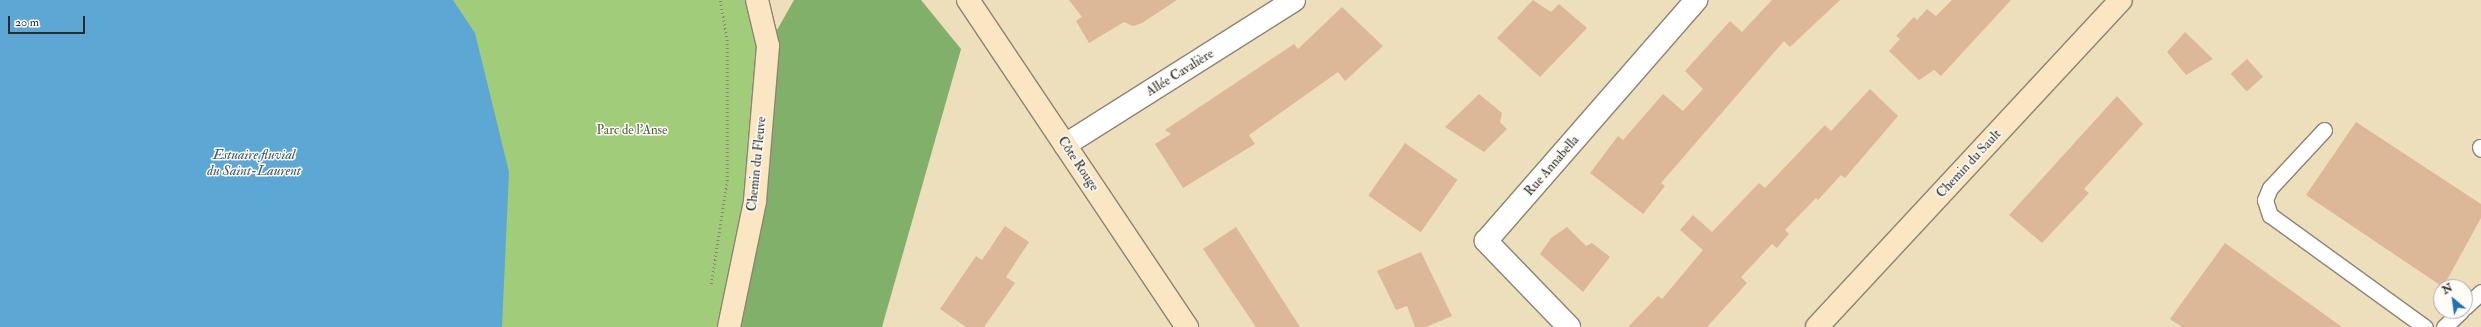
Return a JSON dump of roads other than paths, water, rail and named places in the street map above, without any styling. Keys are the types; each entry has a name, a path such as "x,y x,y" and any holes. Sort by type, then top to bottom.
{"street":[{"name":"Chemin du Fleuve","path":"729,327 756,193 768,46 757,0"},
{"name":"Côte Rouge","path":"968,0 1187,327"},
{"name":"Allée Cavalière","path":"1065,145 1294,0"},
{"name":"Rue Annabella","path":"1569,327 1486,241 1696,0"},
{"name":"Chemin du Sault","path":"1817,327 2121,0"}],"lane":[{"path":"2324,130 2270,188 2265,200 2270,215 2425,327"},
{"path":"2473,300 2481,292"},
{"path":"2444,327 2452,319"}],"water":[{"name":"Estuaire fluvial du Saint-Laurent","path":"0,0 453,0 475,33 509,172 502,327 0,327"}],"park label":[{"name":"Parc de l'Anse","path":"632,130"}]}
